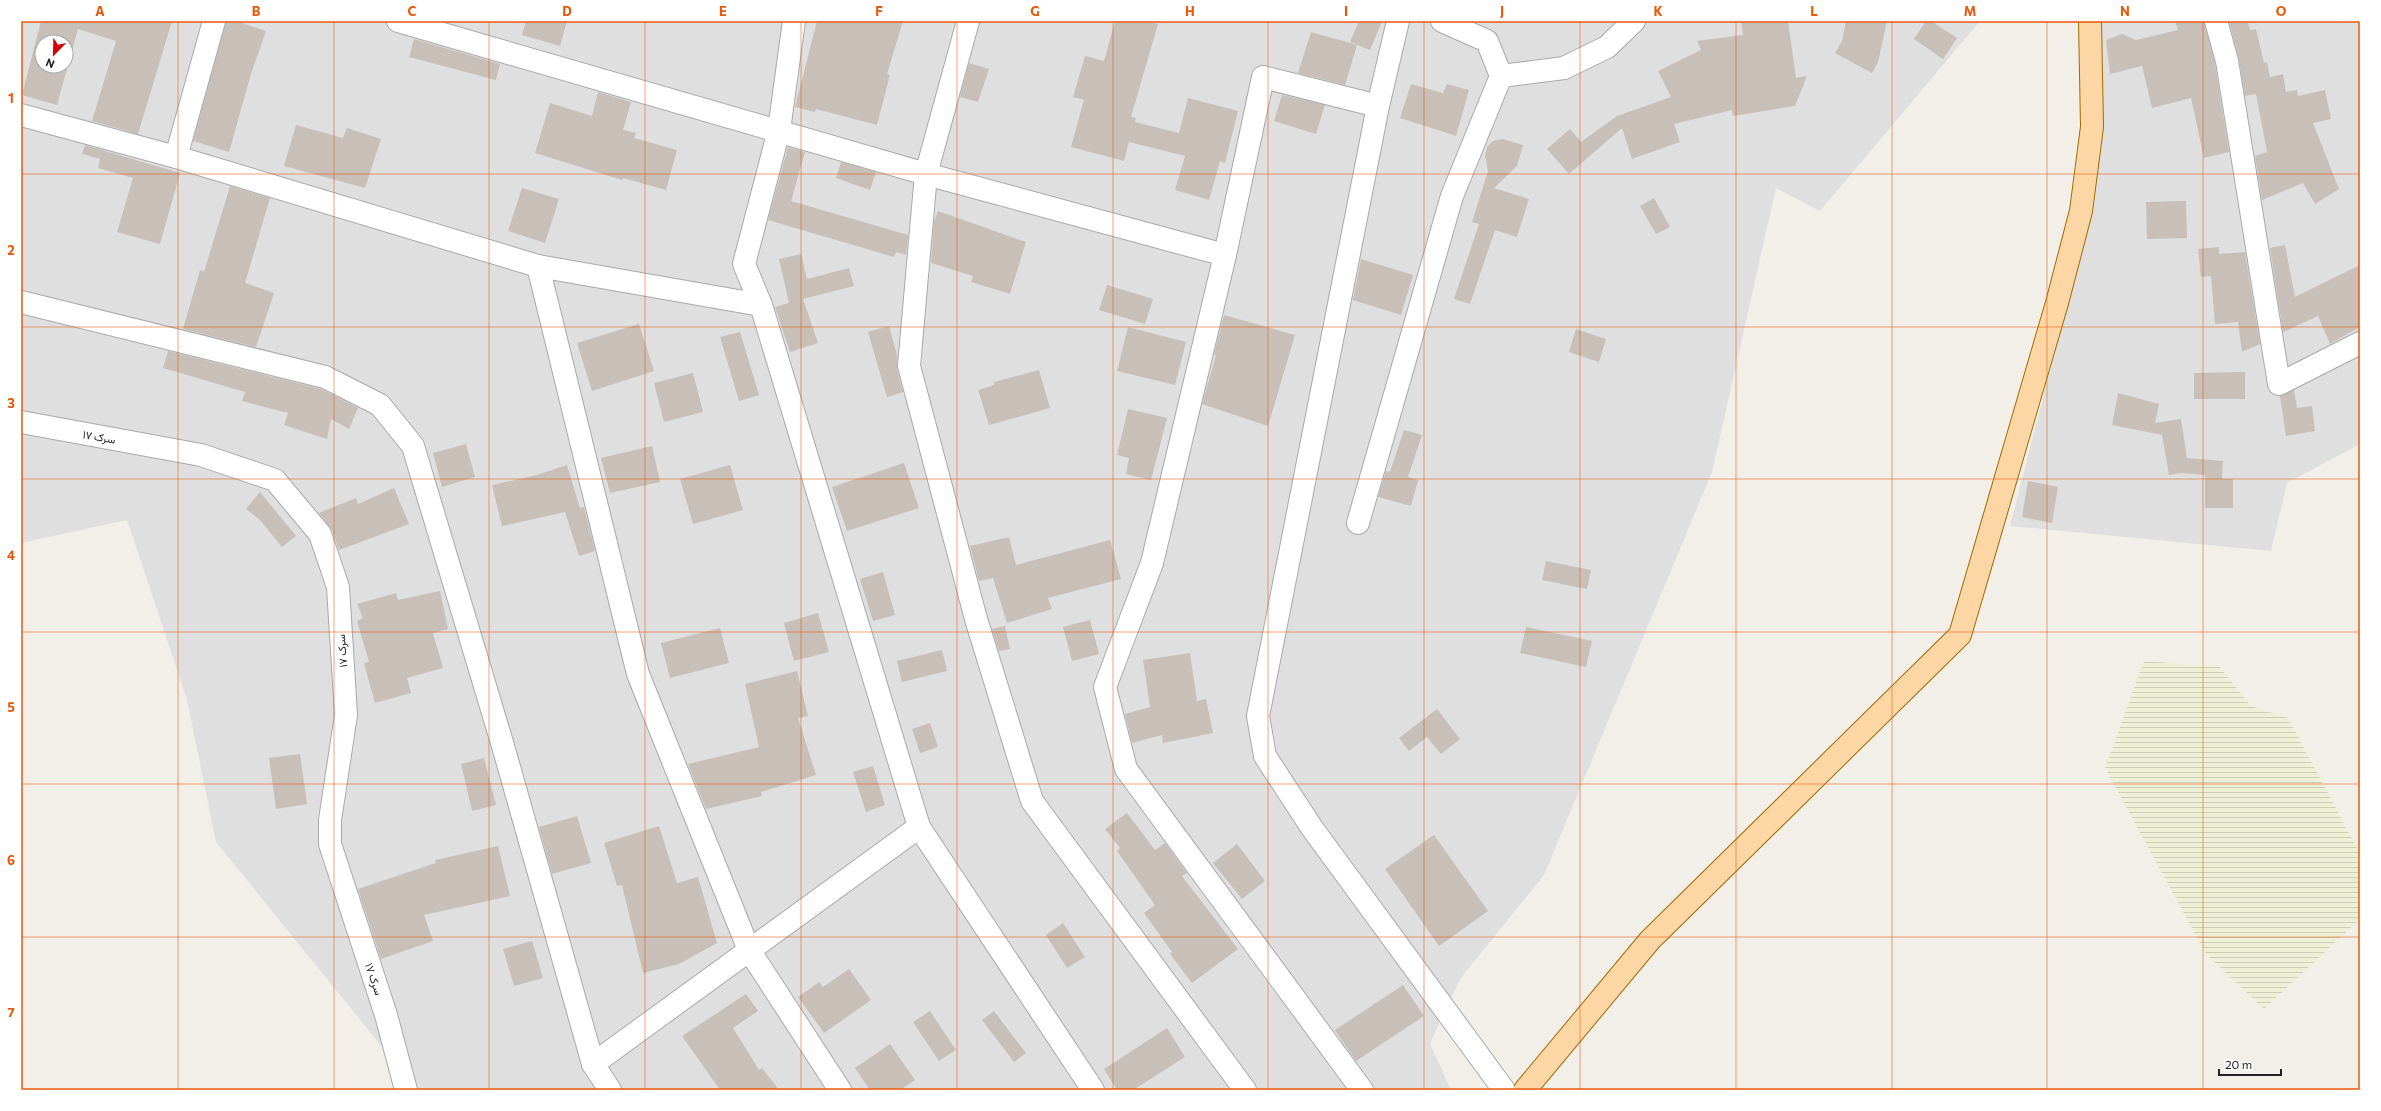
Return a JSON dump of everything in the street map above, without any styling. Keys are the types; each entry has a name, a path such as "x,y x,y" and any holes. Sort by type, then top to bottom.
{"main road":[{"path":"1525,1090 1650,940 1960,635 2057,303 2081,211 2092,127 2090,21"}],"street":[{"path":"176,157 214,21"},
{"path":"398,21 779,130 926,174 1225,255"},
{"path":"794,21 779,130 744,264 761,305 919,828 1093,1090"},
{"path":"968,21 926,174 909,366 976,619 1032,800 1245,1090"},
{"path":"1398,21 1378,106 1258,716 1265,756 1312,828 1504,1090"},
{"path":"1358,523 1452,196 1501,76 1487,41 1442,21"},
{"path":"1501,76 1564,68 1607,47 1634,21"},
{"path":"2216,21 2228,61 2279,384 2360,343"},
{"path":"1362,1090 1126,769 1106,687 1152,563 1225,255 1263,77 1378,106"},
{"path":"21,115 176,157 538,266 761,305"},
{"path":"538,266 638,674 749,950 840,1090"},
{"path":"21,302 325,377 380,405 413,446 503,746 593,1064 610,1090"},
{"name":"سرک ۱۷","path":"21,422 201,455 276,480 320,534 338,587 346,715 330,820 330,844 386,1015 406,1090"},
{"path":"593,1064 919,828"}],"shaded area":[{"path":"21,21 1980,21 1820,211 1776,188 1712,472 1544,875 1460,979 1430,1043 1451,1090 417,1090 216,842 187,700 127,520 21,543"},
{"path":"2102,21 2360,21 2360,444 2287,483 2271,551 2010,526 2080,254 2102,109"}],"green space":[{"path":"2144,661 2220,667 2251,706 2288,718 2360,854 2360,919 2264,1009 2206,954 2105,768"}],"building":[{"path":"41,21 172,21 138,134 92,121 116,41 78,29 74,43 74,34 38,34"},
{"path":"226,21 236,21 266,31 251,74 229,152 193,141"},
{"path":"526,21 567,21 560,46 522,35"},
{"path":"817,21 903,21 887,74 890,75 877,125 816,109 815,112 795,107"},
{"path":"1115,21 1148,21 1158,24 1131,117 1136,118 1135,122 1179,133 1188,98 1238,111 1225,163 1220,161 1209,200 1175,190 1185,156 1129,142 1124,161 1071,147 1084,100 1073,97 1085,56 1104,61"},
{"path":"1359,21 1382,21 1370,50 1350,42"},
{"path":"1741,21 1788,21 1796,78 1807,76 1795,106 1733,116 1732,110 1674,124 1680,142 1632,159 1622,128 1569,174 1547,149 1570,129 1581,142 1617,116 1671,97 1658,71 1701,50 1697,41 1743,35"},
{"path":"1846,21 1887,21 1878,62 1872,73 1835,53 1842,41"},
{"path":"1926,21 1931,21 1957,38 1943,59 1914,39"},
{"path":"2175,21 2204,21 2215,64 2229,152 2204,158 2191,98 2152,108 2142,66 2110,74 2106,40 2122,34 2136,40 2178,30"},
{"path":"2229,21 2248,21 2250,30 2256,29 2264,63 2267,62 2270,77 2283,74 2286,92 2297,90 2298,96 2325,90 2331,119 2313,123 2339,189 2315,204 2303,183 2262,200 2255,156 2267,152 2256,94 2245,96 2239,59"},
{"path":"1311,32 1357,45 1345,85 1298,73"},
{"path":"414,39 500,64 496,80 409,57"},
{"path":"34,48 34,74 66,74 57,105 22,95"},
{"path":"969,63 989,69 978,102 960,97"},
{"path":"1411,84 1443,93 1447,84 1469,90 1456,136 1400,118"},
{"path":"598,92 631,102 623,130 636,133 634,138 677,150 666,190 623,178 622,180 535,153 550,103 592,116"},
{"path":"1282,95 1325,105 1316,134 1274,121"},
{"path":"296,125 343,138 347,128 381,139 365,188 284,166"},
{"path":"1502,139 1523,145 1517,166 1494,188 1529,199 1517,237 1495,230 1470,304 1454,299 1479,224 1472,222 1488,171 1485,156 1487,147 1493,141"},
{"path":"85,145 180,173 160,244 117,232 133,178 98,168 100,159 82,154"},
{"path":"788,147 805,152 791,201 908,235 906,255 896,252 894,257 768,220"},
{"path":"841,162 876,172 870,190 836,178"},
{"path":"230,186 270,198 245,283 274,293 256,347 183,329 200,270 204,272"},
{"path":"522,188 559,199 545,243 508,231"},
{"path":"1654,198 1670,227 1656,234 1640,206"},
{"path":"2186,201 2187,238 2147,239 2146,202"},
{"path":"938,211 1026,242 1010,294 971,282 973,276 931,263 934,222"},
{"path":"2285,245 2295,297 2360,265 2360,327 2330,344 2318,316 2283,332 2270,248"},
{"path":"2219,247 2219,254 2245,252 2260,344 2242,352 2238,322 2215,324 2211,276 2201,277 2198,249"},
{"path":"801,254 807,279 849,268 854,286 803,299 818,343 790,352 775,307 789,303 779,259"},
{"path":"1361,259 1413,275 1401,315 1353,300"},
{"path":"1107,285 1153,299 1145,324 1099,310"},
{"path":"1224,315 1295,335 1268,426 1202,404 1216,355 1214,355"},
{"path":"639,324 654,371 592,391 577,343"},
{"path":"889,326 897,355 897,369 903,392 887,397 868,332"},
{"path":"1128,327 1186,342 1175,385 1117,371"},
{"path":"1576,329 1606,339 1599,362 1569,352"},
{"path":"740,332 759,395 739,401 720,337"},
{"path":"168,351 321,389 358,408 349,429 331,419 327,439 284,425 288,413 242,401 245,392 163,368"},
{"path":"1039,370 1050,408 989,425 978,390 994,385 994,382"},
{"path":"2245,372 2245,399 2194,399 2194,373"},
{"path":"693,373 703,412 664,422 654,383"},
{"path":"2294,390 2297,408 2312,406 2315,431 2286,436 2280,396"},
{"path":"2118,393 2159,404 2155,423 2181,419 2187,458 2223,461 2222,479 2233,479 2233,508 2205,508 2205,475 2181,473 2169,475 2162,435 2112,425"},
{"path":"1128,409 1167,418 1151,480 1126,474 1129,458 1117,455"},
{"path":"1404,430 1422,435 1408,477 1418,480 1411,506 1378,497 1386,471 1390,472"},
{"path":"466,444 475,477 442,487 433,453"},
{"path":"652,446 660,482 610,493 601,458"},
{"path":"904,463 919,508 847,531 832,487"},
{"path":"567,465 580,508 584,507 595,551 579,556 565,512 502,526 492,485 537,475"},
{"path":"730,465 743,510 693,524 680,479"},
{"path":"2028,481 2058,487 2052,523 2022,517"},
{"path":"394,488 409,524 339,550 332,530 319,513 356,498 358,504"},
{"path":"260,492 296,536 282,547 260,520 246,509"},
{"path":"1009,537 1016,565 1110,540 1121,579 1048,598 1052,609 1007,623 993,578 979,581 970,546"},
{"path":"1546,561 1591,570 1587,589 1542,580"},
{"path":"883,572 895,615 873,621 860,579"},
{"path":"440,591 448,629 433,633 443,668 407,678 411,693 375,703 364,663 369,662 357,621 363,618 357,604 396,593 398,600"},
{"path":"818,613 829,652 794,661 784,623"},
{"path":"1090,620 1099,654 1072,661 1063,627"},
{"path":"1005,626 1010,649 999,651 992,629"},
{"path":"1526,627 1592,641 1586,667 1520,653"},
{"path":"720,628 729,663 670,678 661,643"},
{"path":"942,650 947,671 902,682 897,661"},
{"path":"1190,653 1197,701 1206,699 1213,733 1163,743 1162,735 1132,743 1125,714 1150,707 1143,660"},
{"path":"797,671 808,716 798,718 816,775 761,792 762,796 706,809 688,764 759,747 745,684"},
{"path":"1437,709 1460,739 1441,754 1427,737 1409,751 1399,738"},
{"path":"930,723 938,747 920,753 912,729"},
{"path":"300,754 307,804 276,809 269,758"},
{"path":"484,758 496,805 472,811 461,764"},
{"path":"873,766 885,805 866,812 853,772"},
{"path":"1127,813 1155,850 1165,843 1187,873 1182,876 1238,949 1192,983 1170,954 1172,952 1144,913 1155,905 1117,851 1120,848 1105,829"},
{"path":"577,816 591,863 552,874 539,827"},
{"path":"659,826 677,883 698,877 717,943 679,964 643,973 622,885 617,886 604,843"},
{"path":"1434,835 1488,911 1439,946 1385,869"},
{"path":"1237,844 1265,881 1242,899 1213,863"},
{"path":"498,846 510,896 424,915 433,941 381,959 358,889 436,863 435,860"},
{"path":"1063,923 1085,957 1067,968 1046,935"},
{"path":"532,941 543,978 514,986 503,949"},
{"path":"849,969 871,1000 824,1033 798,997 819,982 823,987"},
{"path":"1403,985 1424,1016 1356,1061 1335,1030"},
{"path":"746,994 758,1011 733,1028 759,1070 762,1068 779,1090 720,1090 682,1036"},
{"path":"930,1011 956,1050 939,1061 913,1022"},
{"path":"994,1011 1026,1053 1014,1062 982,1020"},
{"path":"1167,1028 1185,1057 1133,1090 1117,1090 1104,1069"},
{"path":"890,1044 915,1080 900,1090 870,1090 855,1068"}]}
